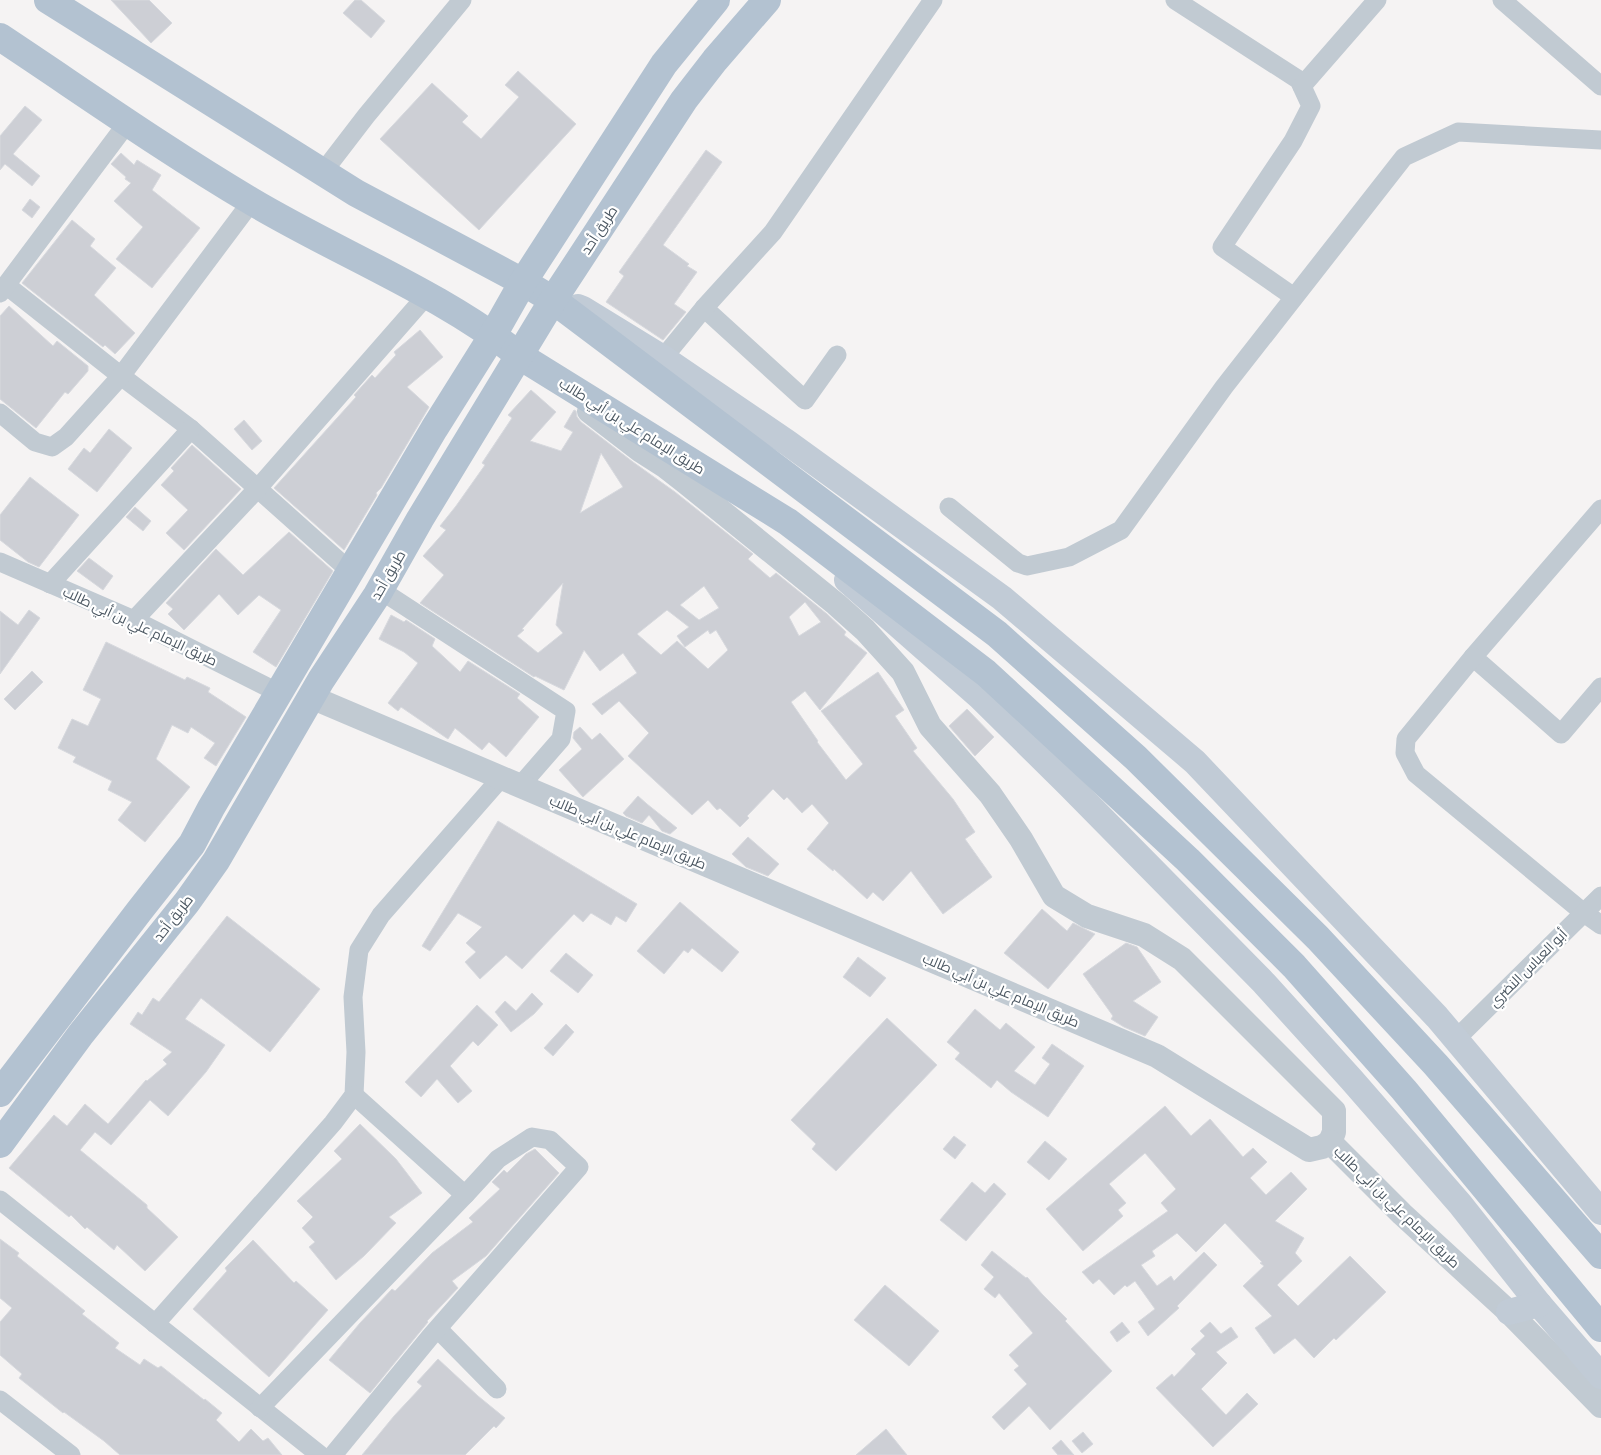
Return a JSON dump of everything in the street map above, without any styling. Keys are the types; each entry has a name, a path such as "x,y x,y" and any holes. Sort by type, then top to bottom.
{"main road":[{"path":"48,0 356,193 553,300 997,634 1136,758 1318,938 1436,1065 1601,1255"},
{"path":"0,1093 192,844 278,693 523,282 664,64 716,0"},
{"name":"طريق أحد","path":"0,1144 81,1034 186,902 216,861 310,697 377,595 553,300 684,100 768,0"},
{"name":"طريق الإمام علي بن أبي طالب","path":"0,37 252,201 427,295 493,335 520,356 788,522 986,673 1188,860 1294,966 1391,1076 1601,1328"},
{"path":"553,300 583,309 663,358 796,449 1002,598 1194,762 1437,1017 1601,1212"},
{"path":"788,522 859,592 980,698 1069,785 1264,983 1460,1204 1539,1304 1601,1376"},
{"path":"1509,1312 1539,1304"}],"street":[{"path":"323,172 366,116 462,0"},
{"path":"663,358 704,308 773,232 933,0"},
{"path":"1175,0 1299,80 1311,106 1293,141 1222,247 1294,298"},
{"path":"1502,0 1601,86"},
{"path":"1302,86 1374,1"},
{"path":"128,122 3,289 191,429 350,571"},
{"path":"949,507 1018,563 1027,566 1069,557 1121,530 1224,387 1404,157 1458,132 1601,140"},
{"path":"0,413 35,442 52,447 66,438 121,376 252,201"},
{"path":"134,620 258,488 427,295"},
{"path":"704,308 805,400 837,355"},
{"path":"520,356 640,451 678,476 836,604 865,630 903,672 930,726 990,794 1021,839 1054,896 1087,916 1144,935 1182,959 1334,1111"},
{"path":"50,584 191,429"},
{"path":"1601,509 1473,657 1406,738 1405,753 1416,774 1601,925"},
{"name":"طريق الإمام علي بن أبي طالب","path":"0,562 134,620 278,693"},
{"path":"155,1324 333,1123 354,1095 356,1052 353,997 359,950 381,915 511,782 561,739 566,711 388,595 377,595"},
{"path":"1473,657 1561,734 1601,687"},
{"name":"طريق الإمام علي بن أبي طالب","path":"310,697 1157,1056 1309,1150 1322,1147 1330,1142 1402,1214 1509,1312 1601,1406"},
{"name":"أبو العباس النضري","path":"1456,1040 1601,896"},
{"path":"1330,1142 1334,1132 1334,1089 1343,1071"},
{"path":"354,1095 465,1195"},
{"path":"260,1408 498,1159 532,1137 550,1140 579,1167 438,1329 332,1455"},
{"path":"0,1200 320,1455"},
{"path":"438,1329 496,1389"},
{"path":"0,1400 71,1455"}],"building":[{"path":"111,0 149,0 172,23 151,43"},
{"path":"355,0 361,0 385,21 371,38 343,13"},
{"path":"518,71 576,124 479,230 380,139 432,83 468,116 462,122 481,139 519,97 505,85"},
{"path":"25,106 42,120 13,154 40,176 32,186 5,164 0,170 0,136"},
{"path":"706,150 722,162 663,245 689,264 687,266 697,272 674,304 686,312 663,340 606,302 624,276 619,272"},
{"path":"121,153 134,165 137,160 161,175 152,190 200,228 152,288 116,259 143,227 114,201 131,183 111,164"},
{"path":"30,199 40,207 32,218 22,210"},
{"path":"72,220 95,239 90,246 116,268 94,295 135,333 115,354 105,345 103,347 22,283"},
{"path":"9,306 53,346 57,341 88,366 88,371 68,394 65,392 36,428 0,399 0,316"},
{"path":"420,330 443,357 407,387 429,407 381,488 376,493 377,495 344,550 274,488 356,397 354,395 372,375 375,378 396,355 394,352"},
{"path":"531,390 556,412 530,441 561,451 573,432 564,427 574,410 576,411 577,417 581,422 675,492 753,554 748,559 770,578 776,573 827,614 846,632 844,635 867,653 820,710 805,691 791,702 817,742 846,780 863,764 821,711 878,672 904,710 895,716 917,748 913,751 953,799 975,832 965,839 992,877 943,914 911,871 883,901 873,892 867,899 834,869 833,871 807,849 829,823 812,804 802,813 787,797 784,800 773,789 747,816 749,818 740,827 720,808 717,810 708,800 692,815 628,756 649,733 619,701 602,715 592,704 637,673 623,653 600,671 584,650 564,690 534,677 420,603 444,575 423,556 446,530 440,526 485,465 482,463 512,418 508,415","holes":["601,453 623,487 580,513","563,583 556,625 563,633 538,653 517,636 524,630 522,629","704,586 719,608 699,620 680,605","805,602 821,622 799,636 789,617","667,610 689,627 677,636 685,647 708,630 710,634 716,630 728,650 708,669 677,641 661,655 637,634"]},
{"path":"244,420 262,441 252,450 234,429"},
{"path":"109,429 132,448 97,492 68,469 84,448 90,453"},
{"path":"192,445 241,489 184,550 166,533 188,510 161,485 174,471 171,468"},
{"path":"30,477 79,515 39,567 28,562 0,540 0,515"},
{"path":"135,507 151,521 143,531 126,517"},
{"path":"289,532 333,571 276,667 253,652 281,610 259,595 238,615 219,594 184,630 168,614 173,609 166,603 216,549 243,575"},
{"path":"89,558 113,576 103,590 77,571"},
{"path":"29,610 40,618 0,674 0,611 18,625"},
{"path":"391,615 404,622 406,620 435,639 432,646 460,672 468,661 520,694 517,698 539,717 506,757 489,742 482,750 455,728 448,739 401,707 398,711 388,703 418,663 404,652 379,639"},
{"path":"106,642 185,680 187,677 210,688 208,692 246,717 216,766 204,758 215,743 191,727 188,733 172,725 156,759 190,787 145,842 118,820 132,802 108,790 112,781 73,762 76,757 58,748 72,719 88,726 101,699 83,690"},
{"path":"32,671 43,682 15,710 4,699"},
{"path":"967,709 994,737 975,756 949,726"},
{"path":"580,727 592,740 600,733 624,759 583,797 559,770 582,749 573,738 574,732"},
{"path":"638,796 677,828 670,834 662,831 649,815 642,823 626,816 623,813"},
{"path":"498,821 637,904 626,922 616,916 611,925 591,913 583,922 574,914 522,969 506,955 480,979 465,962 476,952 466,943 482,927 458,913 430,951 422,946"},
{"path":"748,837 779,864 768,876 746,867 732,854"},
{"path":"680,902 739,952 722,972 692,948 688,953 684,950 664,974 637,951"},
{"path":"1042,909 1067,931 1073,923 1095,934 1048,989 1004,953"},
{"path":"227,916 320,989 270,1052 201,998 185,1019 225,1045 206,1072 168,1116 150,1100 111,1145 95,1132 80,1150 147,1205 147,1208 178,1237 145,1271 117,1245 114,1250 87,1227 85,1229 71,1215 69,1217 9,1168 54,1115 67,1126 85,1104 108,1124 146,1080 167,1064 163,1060 172,1052 130,1024 138,1012 142,1015 153,998 159,1002"},
{"path":"1126,943 1137,947 1161,982 1133,1001 1158,1017 1145,1036 1111,1019 1113,1016 1083,974"},
{"path":"566,953 593,975 578,993 550,971"},
{"path":"858,957 886,978 870,997 843,977"},
{"path":"532,993 543,1004 534,1014 511,1032 495,1012 505,1001 516,1011"},
{"path":"477,1005 498,1025 478,1046 473,1041 450,1066 472,1091 458,1103 437,1079 421,1097 405,1082"},
{"path":"975,1009 1000,1030 1006,1023 1035,1047 1014,1071 1035,1085 1050,1064 1042,1058 1052,1044 1084,1066 1048,1117 997,1080 991,1088 955,1059 960,1053 947,1042"},
{"path":"887,1018 937,1065 836,1171 812,1149 816,1144 791,1120"},
{"path":"566,1024 574,1032 553,1056 544,1048"},
{"path":"1165,1106 1191,1136 1210,1119 1243,1157 1253,1148 1267,1162 1250,1178 1266,1195 1291,1172 1307,1189 1275,1221 1304,1238 1295,1253 1302,1261 1277,1285 1298,1306 1350,1256 1386,1292 1336,1340 1334,1338 1314,1358 1295,1338 1274,1354 1255,1328 1272,1316 1243,1286 1264,1266 1225,1223 1196,1252 1177,1233 1152,1251 1155,1256 1141,1265 1157,1286 1171,1276 1174,1281 1204,1252 1217,1265 1177,1306 1179,1308 1148,1336 1138,1322 1155,1309 1135,1281 1127,1287 1125,1285 1114,1295 1099,1279 1093,1284 1082,1272 1168,1211 1161,1203 1176,1189 1145,1153 1109,1184 1126,1203 1118,1210 1123,1216 1083,1251 1046,1209"},
{"path":"360,1124 396,1159 422,1193 389,1217 396,1223 364,1256 336,1280 309,1247 315,1242 302,1228 313,1217 297,1201 342,1159 334,1151"},
{"path":"954,1136 966,1145 955,1159 943,1149"},
{"path":"1045,1141 1067,1159 1049,1180 1027,1162"},
{"path":"535,1149 559,1173 486,1256 452,1281 458,1288 427,1321 370,1393 329,1360 392,1289 395,1291 432,1253 473,1222 469,1218 500,1189 492,1182 504,1170 507,1173 526,1154"},
{"path":"972,1182 985,1193 994,1183 1006,1194 966,1241 940,1220"},
{"path":"0,1239 19,1253 17,1256 85,1311 82,1314 119,1343 115,1348 140,1365 144,1359 158,1368 161,1366 205,1399 222,1413 216,1420 239,1442 251,1429 263,1441 268,1438 282,1455 120,1455 104,1441 63,1413 19,1378 22,1374 0,1355 0,1322 12,1308 0,1298"},
{"path":"253,1240 294,1283 296,1281 328,1310 269,1377 193,1309 227,1271 225,1268"},
{"path":"992,1251 1027,1277 1112,1371 1050,1430 1029,1406 1004,1430 992,1417 1027,1384 1014,1370 1019,1366 1009,1355 1033,1333 999,1293 995,1298 984,1289 994,1277 981,1265"},
{"path":"885,1285 939,1331 909,1366 854,1320"},
{"path":"1122,1322 1130,1332 1117,1342 1110,1332"},
{"path":"1210,1322 1221,1334 1231,1327 1238,1337 1216,1352 1227,1363 1201,1389 1226,1415 1247,1393 1258,1404 1213,1447 1156,1388 1172,1374 1174,1377 1196,1354 1191,1349 1205,1336 1200,1331"},
{"path":"438,1359 505,1418 496,1428 494,1426 465,1455 362,1455 422,1386 417,1382"},
{"path":"886,1429 907,1455 856,1455"},
{"path":"1083,1432 1093,1444 1082,1453 1072,1441"},
{"path":"1061,1440 1074,1455 1058,1455 1052,1448"}]}
